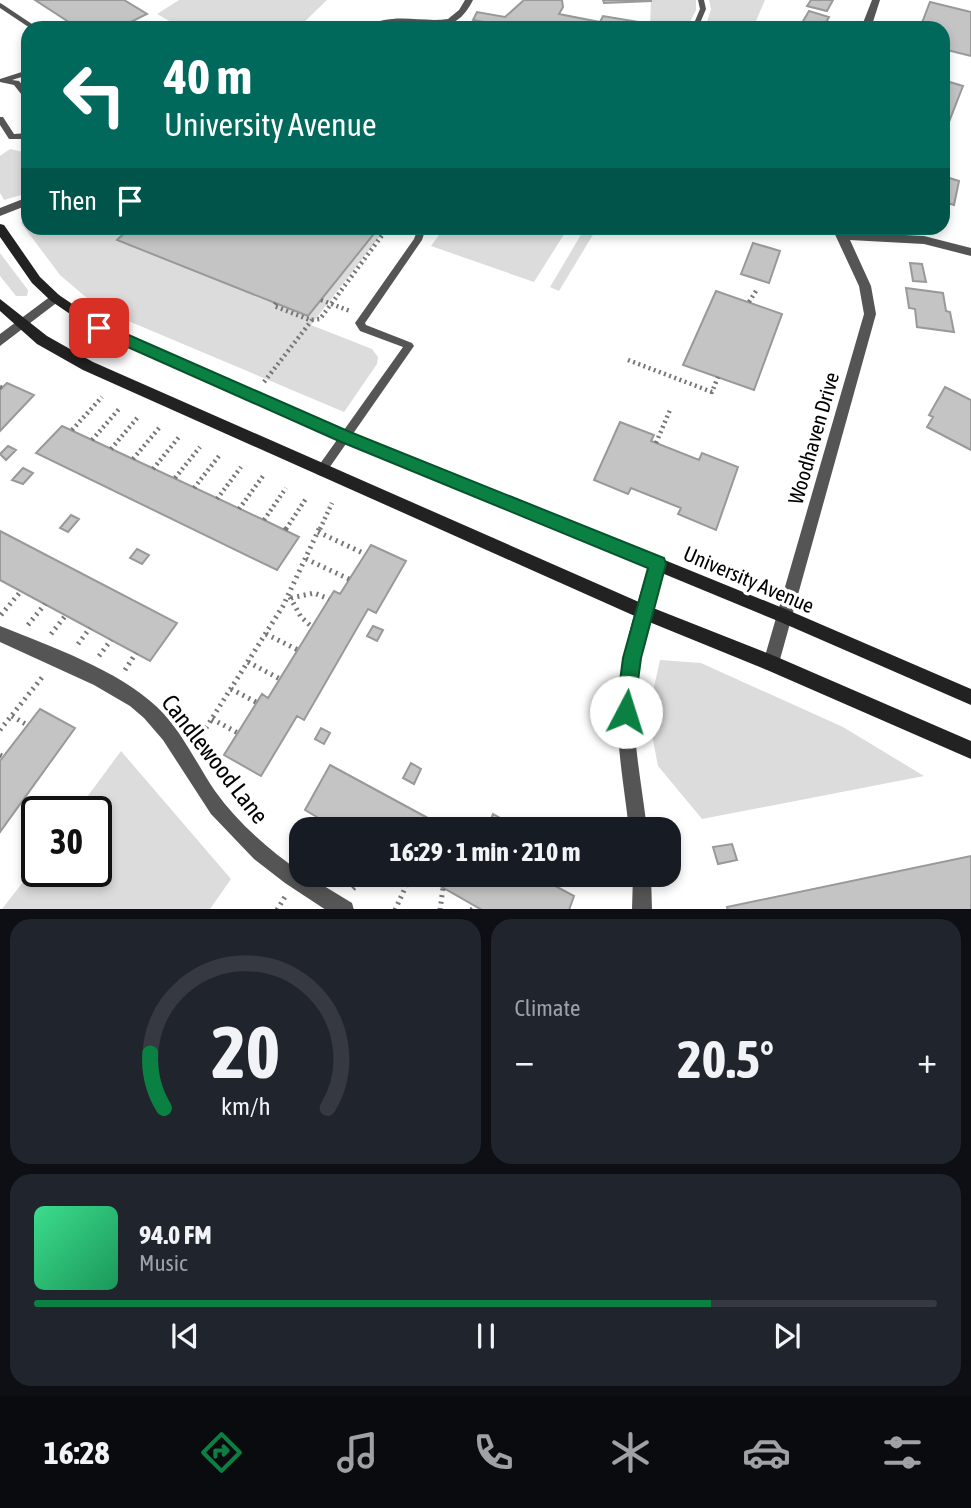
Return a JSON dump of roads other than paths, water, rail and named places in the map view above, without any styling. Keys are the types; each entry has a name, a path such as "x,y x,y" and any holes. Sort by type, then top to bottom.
{"main road":[{"name":"University Avenue","path":"0,228 36,280 55,298 99,328 345,436 784,616 971,697"},
{"path":"0,304 42,340 88,366 643,612 771,663 971,750"}],"street":[{"path":"452,21 457,19 469,0"},
{"path":"868,21 876,0"},
{"path":"397,21 426,21"},
{"path":"0,212 21,204"},
{"name":"Woodhaven Drive","path":"771,663 870,314 868,295 841,235"},
{"path":"872,235 924,240 971,253"},
{"path":"0,341 55,298"},
{"path":"637,817 626,712 632,658 657,564"},
{"name":"Candlewood Lane","path":"0,634 113,686 137,701 162,725 217,808 253,849 295,880 345,909"},
{"path":"642,887 642,909"}],"lane":[{"path":"698,21 703,9 701,0"},
{"path":"0,5 24,21"},
{"path":"1,82 21,75"},
{"path":"1,82 16,83 21,89"},
{"path":"0,119 12,137 21,136"},
{"path":"321,471 409,346 363,328 360,323 420,235"}]}
